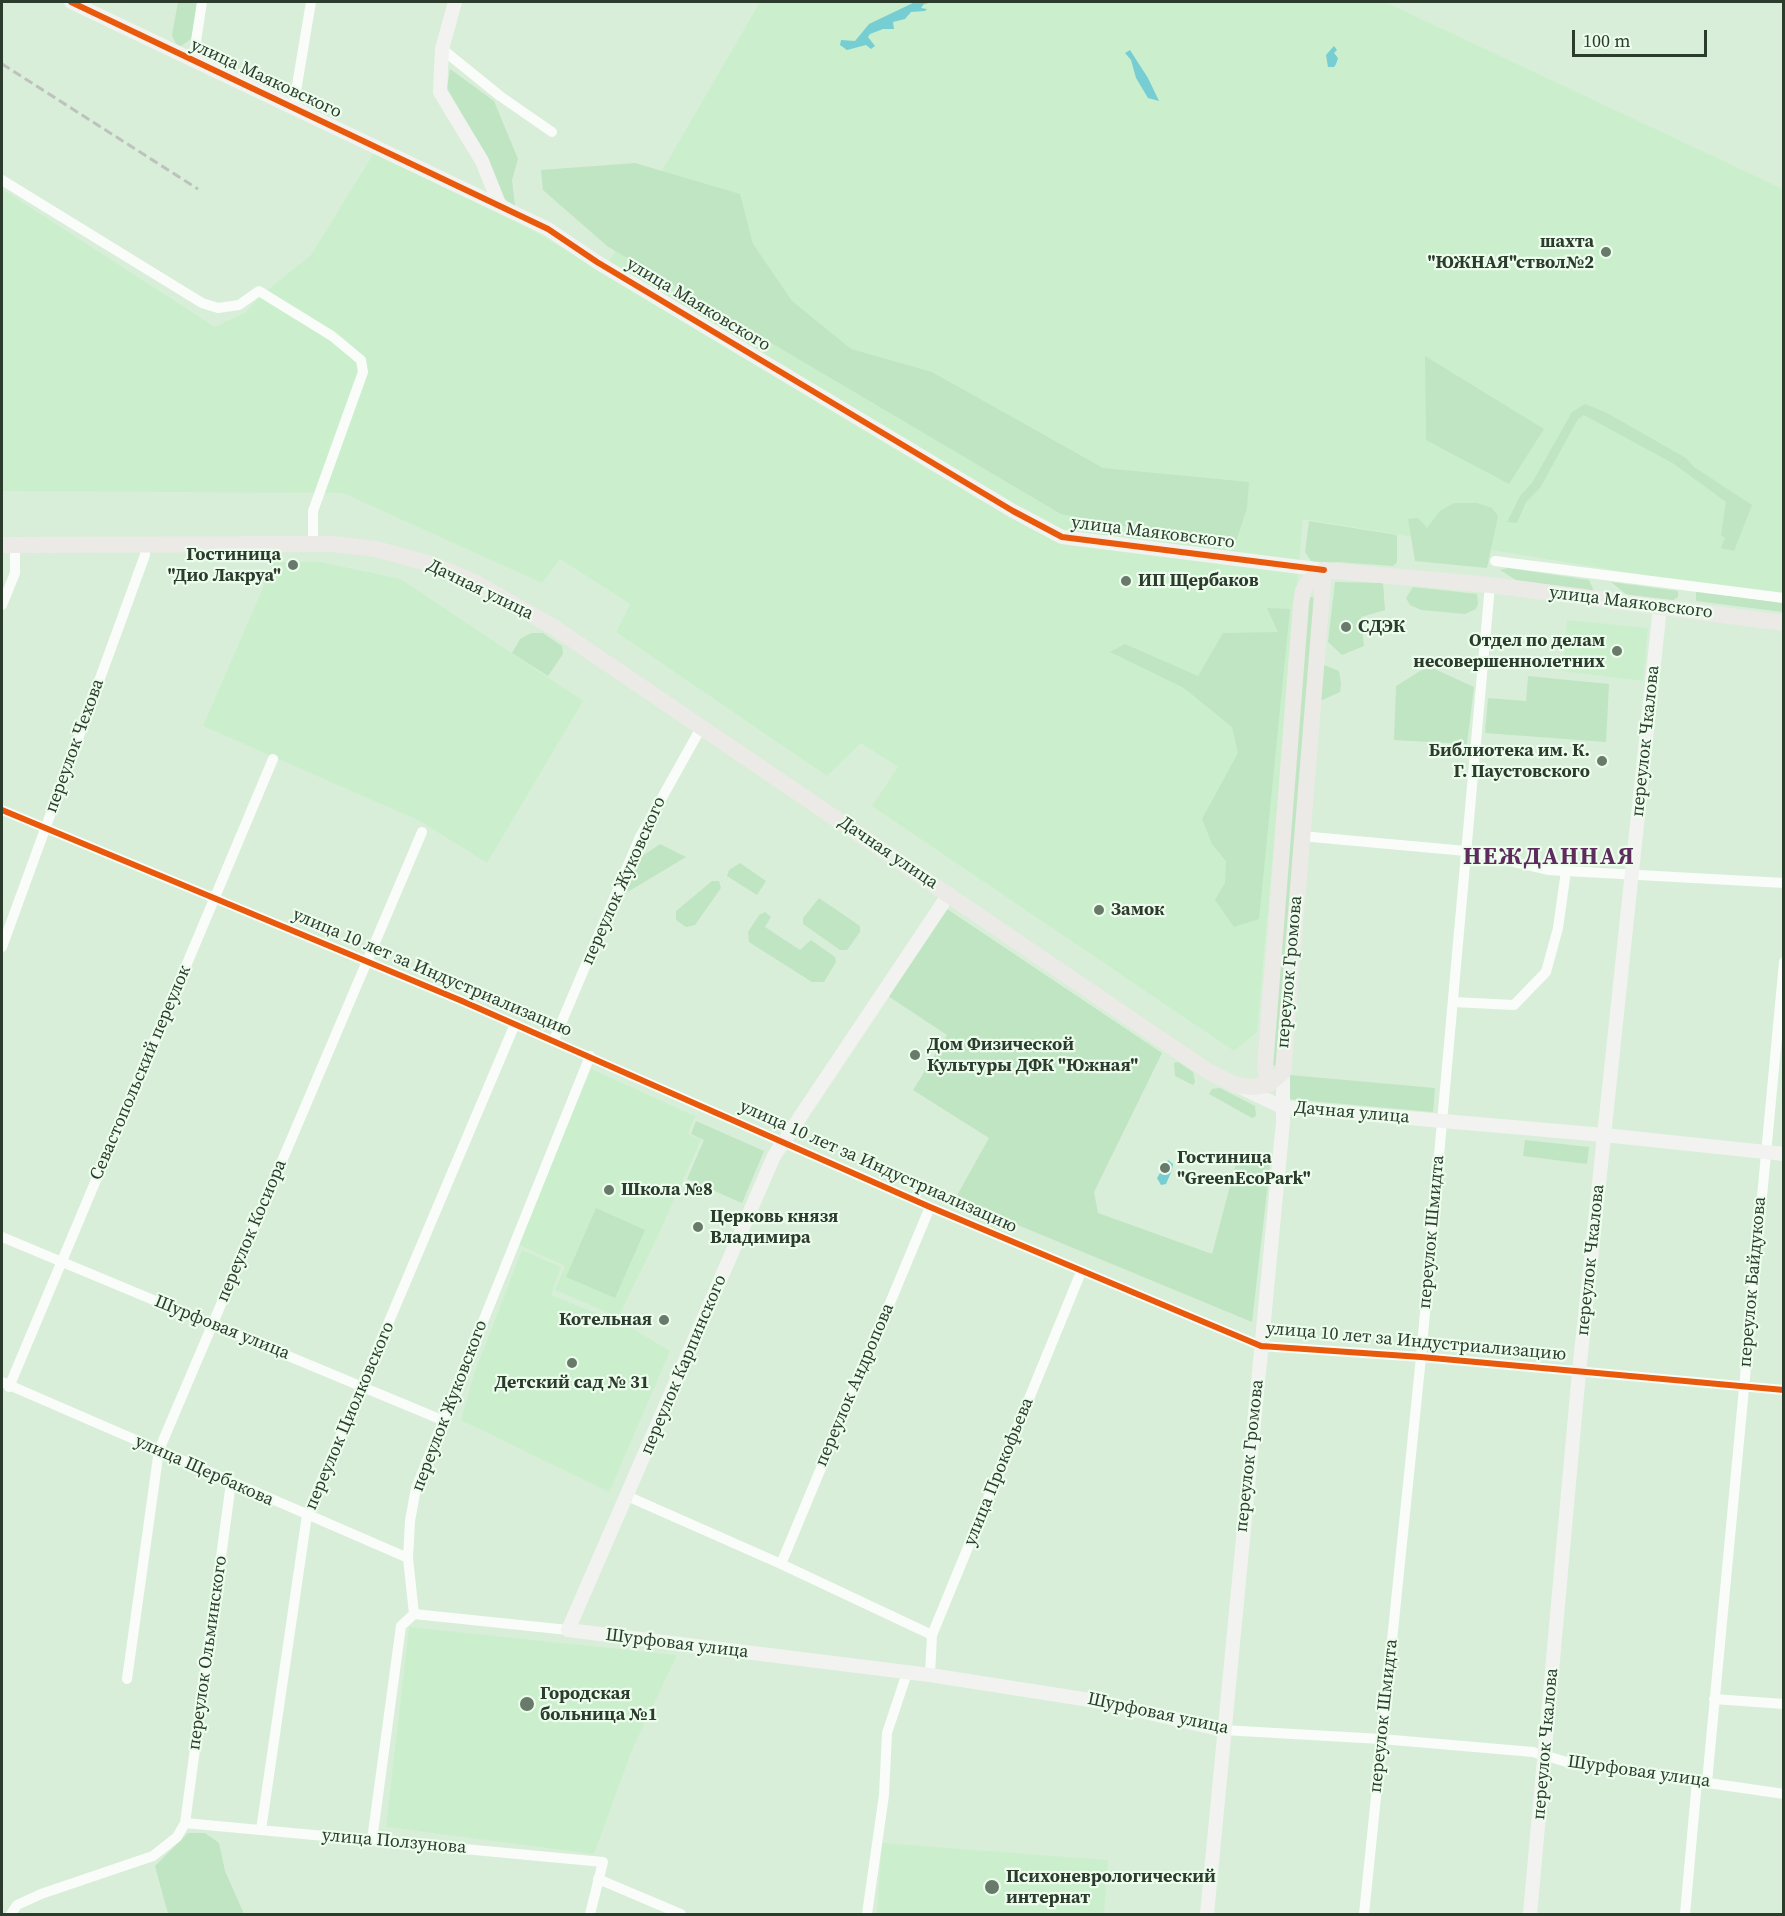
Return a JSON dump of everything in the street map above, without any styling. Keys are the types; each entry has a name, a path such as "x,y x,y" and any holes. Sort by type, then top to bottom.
{"main road":[{"name":"Дачная улица","path":"8,541 313,539 403,555 474,582 524,605 578,638 951,891 1179,1052 1236,1081"},
{"name":"улица Маяковского","path":"1324,570 1490,585 1784,623"},
{"name":"переулок Громова","path":"1282,1072 1324,570"},
{"name":"переулок Громова","path":"1236,1081 1248,1078 1265,1068 1301,603 1303,591 1309,581 1324,570"},
{"path":"1265,1068 1268,1085"},
{"path":"1268,1085 1282,1072"},
{"path":"1236,1081 1268,1085"}],"street":[{"name":"улица Маяковского","path":"71,2 548,229 597,262 1013,511 1062,537 1324,570"},
{"path":"193,61 202,2"},
{"path":"293,108 311,2"},
{"path":"455,2 442,49 440,92 482,160 500,206"},
{"path":"442,49 500,96 552,132"},
{"path":"2,180 202,303 218,308 239,305 260,291 332,336 361,360 363,372 313,511 313,539"},
{"path":"2,605 15,573 8,541"},
{"name":"переулок Чехова","path":"2,946 145,555 145,541"},
{"name":"улица Маяковского","path":"1495,561 1784,598"},
{"name":"переулок Шмидта","path":"1364,1914 1420,1357 1490,585"},
{"name":"переулок Чкалова","path":"1530,1914 1579,1372 1660,607"},
{"name":"переулок Жуковского","path":"554,1040 640,837 704,723"},
{"name":"Севастопольский переулок","path":"5,1384 62,1261 273,759"},
{"name":"улица 10 лет за Индустриализацию","path":"2,810 554,1040 930,1207 1261,1346 1420,1357 1784,1390"},
{"name":"переулок Косиора","path":"127,1679 159,1450 422,832"},
{"path":"1301,836 1466,851 1548,870 1784,883"},
{"path":"1453,1002 1514,1005 1546,972 1558,928 1566,871"},
{"name":"переулок Карпинского","path":"568,1630 774,1156 951,891"},
{"name":"переулок Байдукова","path":"1685,1914 1714,1699 1784,962"},
{"name":"переулок Циолковского","path":"261,1830 307,1515 515,1024"},
{"name":"переулок Жуковского","path":"414,1614 408,1558 410,1521 416,1488 590,1056"},
{"name":"переулок Громова","path":"1206,1914 1283,1122 1282,1072"},
{"name":"Дачная улица","path":"1236,1081 1282,1107 1604,1135 1784,1154"},
{"path":"1268,1085 1282,1107"},
{"name":"переулок Андропова","path":"781,1564 930,1207"},
{"name":"Шурфовая улица","path":"2,1237 442,1420"},
{"name":"улица Прокофьева","path":"930,1675 932,1635 1082,1272"},
{"name":"улица Щербакова","path":"5,1384 408,1558"},
{"name":"переулок Ольминского","path":"185,1823 231,1483"},
{"path":"627,1496 781,1564 932,1635"},
{"path":"372,1840 401,1626 414,1614 568,1630"},
{"name":"Шурфовая улица","path":"568,1630 930,1675 1096,1701 1223,1730 1381,1738 1533,1752 1570,1763 1784,1794"},
{"path":"867,1914 884,1794 887,1733 907,1673"},
{"path":"1714,1699 1784,1704"},
{"path":"10,1914 24,1902 153,1856 177,1837 185,1823"},
{"name":"улица Ползунова","path":"185,1823 603,1862 598,1879"},
{"path":"590,1914 598,1879 681,1914"}],"shaded area":[{"path":"178,2 198,2 191,39 181,46 176,44 172,35"},
{"path":"760,2 1385,2 1783,189 1783,594 1711,586 1303,519 1257,1032 1234,1051 872,806 898,767 861,743 827,776 616,632 630,604 560,559 542,583 343,493 2,491 2,189 215,327 246,312 259,297 311,255 375,151 520,223 603,272"},
{"path":"450,69 494,101 518,159 512,180 515,206 503,198 486,155 447,88"},
{"path":"635,163 740,194 753,244 792,301 851,349 932,372 1103,468 1249,482 1247,508 1234,547 1061,514 607,246 543,190 541,170"},
{"path":"1425,356 1544,429 1509,484 1426,440"},
{"path":"1585,404 1607,413 1686,458 1694,467 1752,505 1734,551 1721,548 1725,538 1721,535 1726,502 1674,464 1584,415 1578,419 1540,488 1526,502 1517,523 1507,522 1520,496 1532,483 1572,412"},
{"path":"1454,503 1477,503 1492,508 1498,516 1487,568 1415,561 1408,519 1418,518 1427,528 1440,511"},
{"path":"1309,521 1397,535 1397,562 1393,566 1338,562 1313,564 1305,552"},
{"path":"274,562 320,562 401,579 583,701 487,863 420,821 203,726"},
{"path":"1508,568 1589,580 1594,591 1516,580 1500,570"},
{"path":"1335,582 1383,583 1385,610 1361,617 1364,646 1342,655 1328,642"},
{"path":"1611,582 1678,591 1678,597 1673,600 1627,595"},
{"path":"1413,587 1477,594 1478,603 1476,609 1465,614 1421,610 1410,605 1406,598"},
{"path":"1696,591 1783,603 1783,612 1696,601"},
{"path":"1309,597 1317,598 1279,1066 1271,1065"},
{"path":"1267,608 1290,609 1259,919 1234,927 1215,900 1225,883 1226,861 1212,844 1202,819 1238,753 1232,727 1184,688 1110,652 1125,644 1198,676 1223,633 1278,632"},
{"path":"1567,620 1648,628 1643,681 1562,671"},
{"path":"531,633 543,633 562,646 563,654 548,676 512,653 520,639"},
{"path":"1324,665 1339,671 1340,692 1320,701"},
{"path":"1428,666 1474,687 1467,744 1394,740 1396,686"},
{"path":"1528,676 1609,684 1606,742 1485,733 1488,698 1526,701"},
{"path":"660,844 686,857 626,893 632,863"},
{"path":"740,863 766,881 757,895 727,876 729,870"},
{"path":"712,881 719,881 721,888 695,925 686,927 676,920 676,911"},
{"path":"819,898 860,926 860,932 847,950 840,950 803,924 803,918"},
{"path":"947,909 1162,1053 1094,1192 1098,1213 1212,1254 1239,1152 1271,1156 1252,1322 955,1199 989,1138 913,1090 947,1035 888,996"},
{"path":"765,912 771,917 765,927 800,950 811,940 835,957 836,962 824,982 812,982 749,942 748,932 759,915"},
{"path":"1178,1062 1193,1072 1195,1082 1193,1085 1175,1076 1174,1063"},
{"name":"Школа №8","path":"591,1069 695,1116 688,1134 701,1140 618,1317 555,1290 565,1266 517,1244"},
{"path":"1290,1075 1435,1088 1433,1112 1288,1099"},
{"path":"1220,1088 1255,1106 1256,1116 1252,1118 1209,1094 1212,1089"},
{"path":"696,1121 764,1151 742,1203 687,1179 704,1140 691,1134"},
{"path":"1525,1140 1589,1147 1587,1164 1523,1156"},
{"path":"596,1208 645,1230 615,1298 566,1277"},
{"name":"Детский сад № 31","path":"522,1250 561,1267 551,1295 630,1327 670,1351 609,1492 461,1420 474,1374"},
{"name":"Городская больница №1","path":"409,1627 677,1655 631,1752 594,1854 386,1827"},
{"path":"188,1833 205,1833 219,1843 225,1871 244,1914 168,1914 155,1866"},
{"name":"Психоневрологический интернат","path":"882,1843 1108,1860 1104,1914 877,1914"}],"water":[{"path":"915,2 933,2 924,4 921,8 927,9 925,11 911,12 905,19 893,22 894,29 883,29 870,34 868,37 875,46 871,49 866,45 847,50 840,45 841,40 855,41 869,24"},
{"path":"1334,46 1337,50 1334,53 1338,58 1334,67 1328,67 1326,55"},
{"path":"1130,50 1148,78 1159,101 1148,98 1136,78 1131,60 1125,53"},
{"path":"1168,1160 1173,1164 1172,1170 1166,1184 1161,1185 1157,1178"}],"railway":[{"path":"2,64 198,189"}],"cycle path":[{"path":"71,2 548,229 597,262 1013,511 1062,537 1324,570"},
{"path":"2,810 462,1001 930,1207 1261,1346 1421,1357 1784,1390"}],"place":[{"name":"шахта \"ЮЖНАЯ\"ствол№2","path":"1606,252"},
{"name":"Гостиница \"Дио Лакруа\"","path":"293,565"},
{"name":"ИП Щербаков","path":"1126,581"},
{"name":"СДЭК","path":"1346,627"},
{"name":"Отдел по делам несовершеннолетних","path":"1617,651"},
{"name":"Библиотека им. К. Г. Паустовского","path":"1602,761"},
{"name":"Замок","path":"1099,910"},
{"name":"Дом Физической Культуры ДФК \"Южная\"","path":"915,1055"},
{"name":"Гостиница \"GreenEcoPark\"","path":"1165,1168"},
{"name":"Школа №8","path":"609,1190"},
{"name":"Церковь князя Владимира","path":"698,1227"},
{"name":"Котельная","path":"664,1320"},
{"name":"Детский сад № 31","path":"572,1363"},
{"name":"Городская больница №1","path":"527,1704"},
{"name":"Психоневрологический интернат","path":"992,1887"}],"district":[{"name":"НЕЖДАННАЯ","path":"1549,858"}]}
